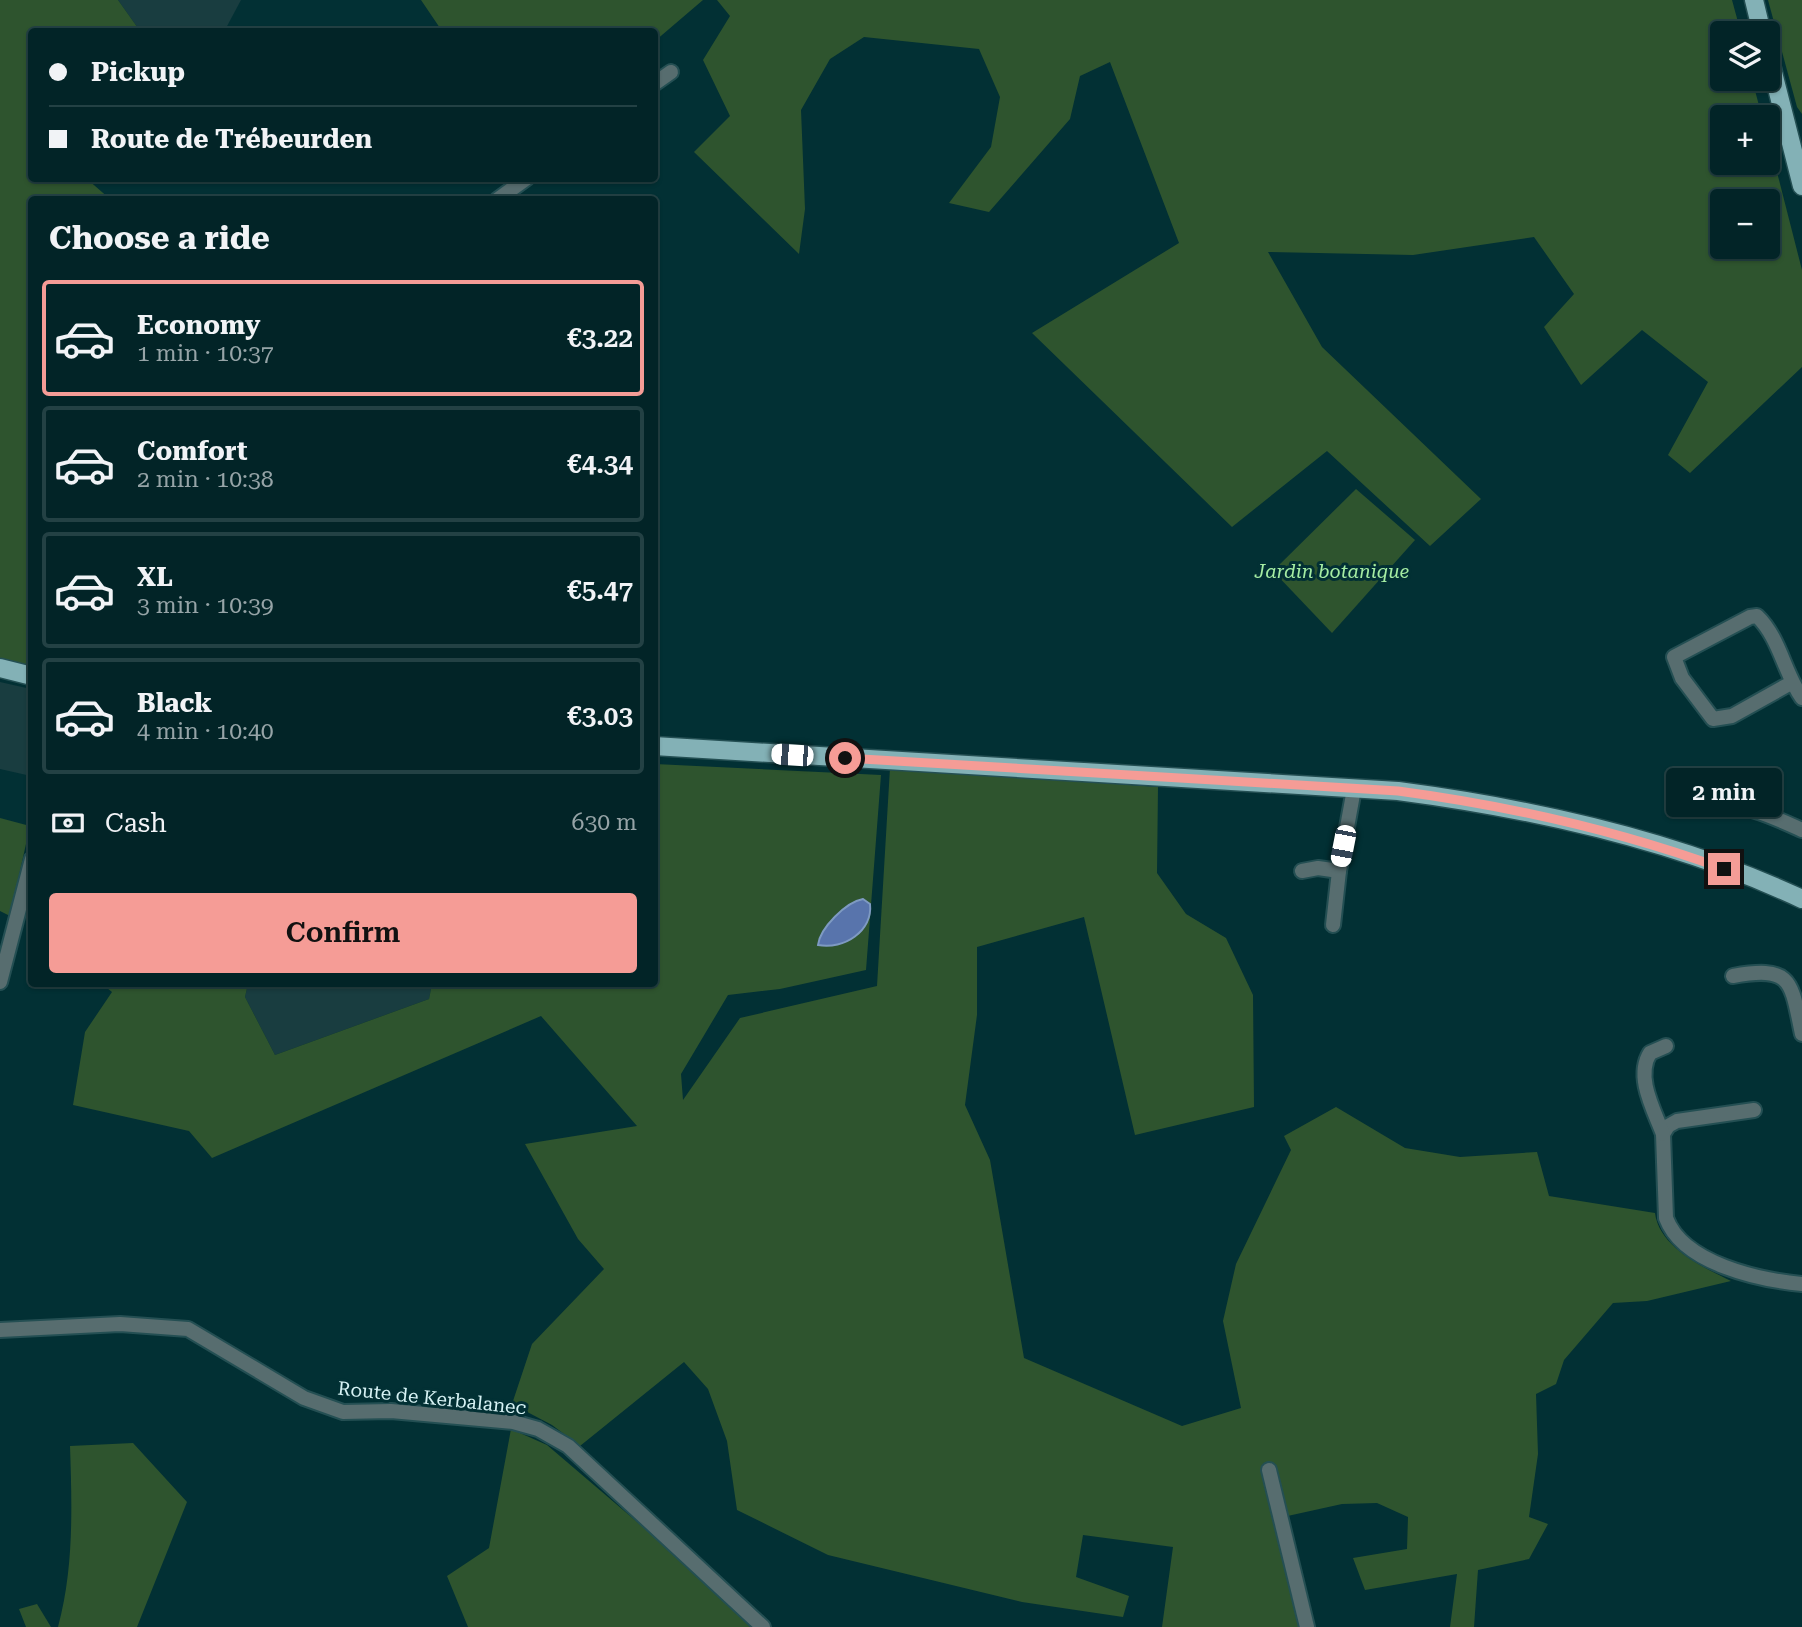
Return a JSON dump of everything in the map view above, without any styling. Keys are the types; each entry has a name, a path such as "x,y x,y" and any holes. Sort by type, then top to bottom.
{"main road":[{"path":"1754,0 1759,21"},
{"path":"1778,91 1802,186"},
{"path":"0,668 28,675"},
{"path":"658,746 1353,789 1482,802 1570,822 1676,851 1802,899"}],"street":[{"path":"658,81 671,72"},
{"path":"502,196 522,182"},
{"path":"1791,683 1732,716 1713,719 1682,678 1674,656 1750,617 1757,616 1780,653 1791,683 1802,698"},
{"path":"1333,925 1353,789"},
{"path":"1711,806 1734,804 1747,810 1759,811 1802,830"},
{"path":"1302,871 1318,868 1339,871"},
{"path":"0,982 28,874"},
{"path":"1733,976 1768,971 1787,982 1792,989 1802,1034"},
{"path":"1666,1045 1650,1053 1644,1070 1646,1086 1663,1134 1665,1213 1670,1228 1695,1252 1712,1262 1770,1280 1802,1284"},
{"path":"1663,1134 1668,1126 1677,1121 1754,1110"},
{"name":"Route de Kerbalanec","path":"0,1330 120,1324 188,1329 304,1398 343,1412 391,1411 513,1422 538,1429 568,1446 763,1627"},
{"path":"1269,1470 1307,1627"}],"shaded area":[{"path":"118,0 241,0 226,28 138,28"},
{"path":"0,682 28,688 28,775 0,769"},
{"path":"247,987 431,987 429,999 275,1055 245,997"}],"green space":[{"path":"0,0 118,0 138,28 28,28 28,182 90,182 107,196 28,196 28,667 0,660"},
{"path":"421,0 703,0 658,38 658,28 440,28"},
{"path":"717,0 1732,0 1738,21 1710,21 1710,91 1755,91 1759,105 1710,105 1710,175 1778,175 1802,270 1802,367 1690,473 1668,455 1708,382 1642,330 1581,385 1544,327 1574,294 1534,237 1413,255 1268,252 1322,347 1481,499 1430,546 1327,451 1232,527 1032,333 1179,243 1110,62 1080,76 1070,119 989,212 949,203 991,147 1000,97 979,49 864,37 830,59 801,110 805,209 799,254 694,152 730,116 703,60 730,16"},
{"path":"1768,0 1802,0 1802,114 1797,107 1780,44 1780,21 1774,21"},
{"name":"Jardin botanique","path":"1356,489 1415,540 1332,633 1273,571"},
{"path":"658,764 881,775 866,970 780,989 728,995 681,1074 683,1100 740,1018 877,986 890,768 1158,787 1157,873 1186,914 1226,938 1253,995 1254,1107 1135,1135 1084,917 977,947 977,1015 965,1105 990,1160 1024,1358 1182,1426 1241,1408 1223,1321 1236,1264 1291,1150 1284,1136 1336,1107 1405,1148 1460,1157 1537,1152 1549,1196 1655,1213 1658,1225 1673,1246 1731,1281 1647,1301 1613,1303 1564,1360 1556,1384 1536,1394 1538,1454 1529,1517 1548,1524 1529,1559 1478,1570 1474,1627 1450,1627 1457,1574 1365,1590 1353,1558 1407,1549 1408,1517 1377,1503 1342,1504 1283,1517 1308,1627 1162,1627 1173,1547 1083,1535 1076,1577 1129,1596 1123,1617 1022,1602 828,1555 737,1510 727,1441 708,1389 684,1362 580,1446 552,1425 512,1404 532,1344 604,1269 578,1239 525,1144 637,1126 541,1016 212,1158 189,1131 73,1105 85,1032 112,992 106,987 247,987 245,997 275,1055 429,999 431,987 658,987"},
{"path":"0,818 28,825 28,835 10,916 0,911"},
{"path":"511,1429 547,1445 704,1579 750,1627 468,1627 447,1576 489,1548"},
{"path":"133,1443 187,1502 137,1627 58,1627 69,1560 70,1446"},
{"path":"37,1604 51,1627 26,1627 19,1609"}],"water":[{"path":"863,899 870,904 870,914 862,930 838,945 818,945 823,931 835,917 849,905"}],"route":[{"path":"845,758 1398,791 1482,802 1570,822 1676,851 1724,869"}]}
